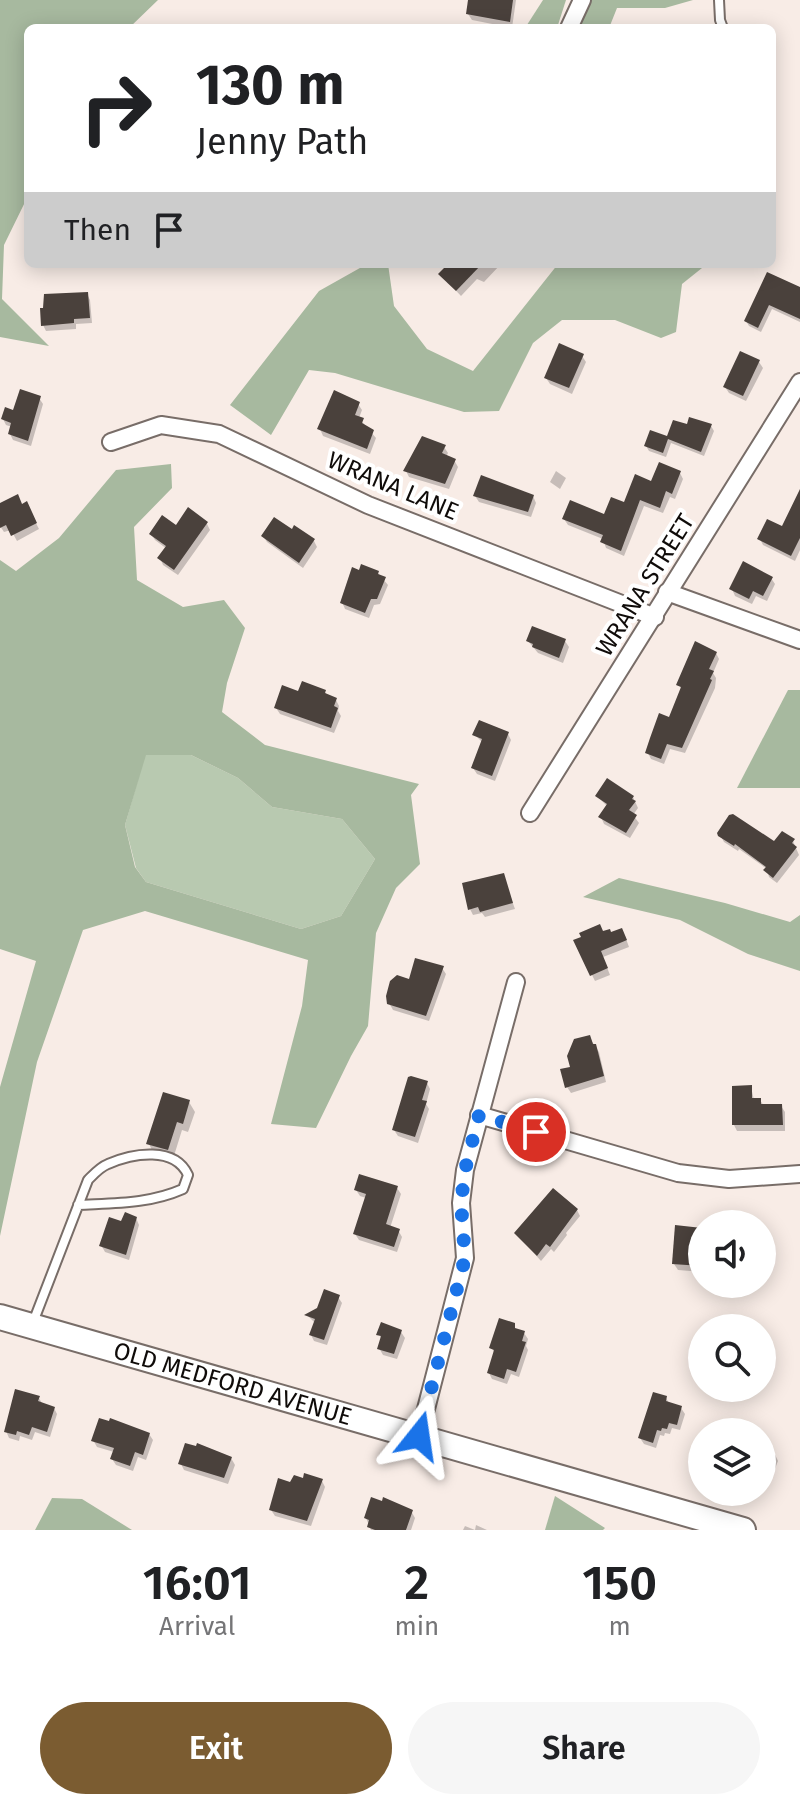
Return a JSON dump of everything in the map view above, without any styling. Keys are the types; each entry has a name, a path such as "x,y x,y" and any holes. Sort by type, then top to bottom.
{"street":[{"path":"571,24 582,0"},
{"name":"WRANA STREET","path":"530,813 800,382"},
{"name":"WRANA LANE","path":"111,442 161,425 219,434 368,505 655,617"},
{"path":"667,592 800,640"},
{"path":"419,1436 465,1258 461,1203 465,1170 516,982"},
{"path":"479,1115 678,1173 729,1179 800,1174"},
{"name":"OLD MEDFORD AVENUE","path":"0,1317 419,1436 708,1525 743,1530"}],"lane":[{"path":"719,0 722,24"},
{"path":"31,1325 78,1205 88,1180 105,1165 138,1154 174,1157 183,1164 188,1175 183,1189 162,1198 136,1203 78,1205"}],"green space":[{"path":"0,0 158,0 133,24 24,24 24,204 4,245 2,299 49,346 0,337"},
{"path":"543,0 566,0 558,24 528,24"},
{"path":"591,0 693,0 665,8 617,8 611,24 580,24"},
{"path":"360,268 389,268 394,306 427,349 473,371 555,268 702,268 682,284 676,332 661,338 615,320 562,320 533,343 499,411 464,412 335,373 309,370 271,435 230,405 319,291"},
{"path":"171,464 172,488 134,527 137,580 183,607 224,600 245,628 227,683 222,712 265,745 419,784 411,795 420,864 396,888 376,933 368,1026 316,1128 271,1124 302,1006 308,960 145,911 83,930 37,1062 0,1236 0,1087 36,961 0,949 0,560 16,571 59,538 116,470","holes":["146,755 191,755 238,778 272,807 342,819 375,859 341,916 301,929 146,882 135,867 125,825"]},
{"path":"788,690 800,690 800,788 737,788"},
{"path":"145,755 191,755 238,778 272,807 342,819 375,859 341,916 301,929 146,882 136,868 125,825"},
{"path":"619,878 790,922 800,915 800,971 748,954 680,920 583,897"},
{"path":"555,1496 605,1528 545,1530"},
{"path":"52,1498 82,1499 132,1530 35,1530"}],"building":[{"path":"468,0 513,0 510,22 466,14"},
{"path":"444,268 478,268 456,291 438,274"},
{"path":"767,272 800,287 800,319 769,305 758,328 744,321"},
{"path":"88,292 90,318 41,326 40,308 43,308 44,294"},
{"path":"559,343 584,354 569,388 544,378"},
{"path":"740,351 760,360 743,396 723,387"},
{"path":"20,389 41,396 28,441 8,434 11,423 1,419 5,407 13,410"},
{"path":"334,390 360,402 355,415 364,418 362,423 374,430 367,449 317,429"},
{"path":"689,417 712,424 701,452 668,439 663,453 644,446 650,430 667,436 673,420 687,424"},
{"path":"422,436 446,445 442,453 456,459 445,484 403,471"},
{"path":"659,462 681,471 672,494 666,491 660,508 640,500 621,551 600,542 603,535 562,519 570,500 604,514 611,497 624,502 635,474 651,481"},
{"path":"481,475 534,495 528,512 473,496"},
{"path":"800,489 800,538 791,556 757,539 767,519 782,526"},
{"path":"18,494 22,504 27,501 37,523 11,536 6,525 0,528 0,503"},
{"path":"188,507 208,522 174,570 157,558 166,546 149,534 162,515 176,525"},
{"path":"274,517 292,529 294,525 315,539 299,563 261,536"},
{"path":"743,561 773,577 763,596 753,591 749,599 729,589"},
{"path":"361,564 386,577 377,599 371,599 365,613 340,603 352,567 359,570"},
{"path":"532,626 566,639 559,658 532,647 533,644 526,641"},
{"path":"695,641 717,652 709,669 714,671 712,680 682,748 667,744 661,759 645,753 659,713 669,717 681,687 676,685"},
{"path":"302,681 337,698 334,706 338,708 331,728 274,708 282,685 298,691"},
{"path":"479,720 509,732 492,776 471,768 482,739 472,735"},
{"path":"607,778 634,796 632,799 636,801 629,810 637,815 626,833 598,817 607,804 595,796"},
{"path":"733,814 774,841 782,831 795,839 792,843 797,847 773,878 763,870 766,867 735,844 718,836 729,815"},
{"path":"504,873 513,903 480,912 478,907 468,910 462,883"},
{"path":"600,924 603,931 622,928 627,940 601,951 608,968 590,976 573,940 581,937 579,933"},
{"path":"415,958 444,966 426,1016 387,1004 390,981 397,975 409,979"},
{"path":"590,1035 593,1044 596,1044 604,1076 565,1088 560,1069 570,1067 567,1056 574,1039"},
{"path":"408,1077 428,1081 422,1100 427,1101 415,1137 392,1130"},
{"path":"752,1085 752,1098 761,1098 761,1104 782,1104 783,1125 732,1125 732,1086"},
{"path":"163,1092 190,1100 183,1124 177,1122 168,1150 146,1144"},
{"path":"359,1174 398,1186 386,1224 400,1229 394,1247 353,1234 366,1194 354,1190"},
{"path":"553,1188 578,1209 550,1247 546,1244 537,1256 514,1233"},
{"path":"125,1212 137,1217 126,1255 99,1246 109,1217 121,1221"},
{"path":"675,1225 688,1226 688,1265 672,1264"},
{"path":"324,1289 340,1295 324,1340 309,1335 315,1319 304,1315 317,1308"},
{"path":"499,1318 515,1323 515,1328 525,1331 522,1341 526,1342 516,1372 507,1369 504,1379 487,1373 494,1350 489,1348"},
{"path":"381,1322 402,1330 394,1354 377,1349 381,1336 376,1335"},
{"path":"15,1389 40,1396 38,1401 55,1407 47,1432 32,1427 29,1435 17,1431 16,1435 4,1432"},
{"path":"653,1392 667,1396 666,1401 682,1406 677,1425 669,1423 667,1429 657,1430 653,1443 638,1438"},
{"path":"99,1418 109,1421 110,1418 150,1433 143,1455 135,1452 130,1466 110,1459 114,1448 91,1441"},
{"path":"185,1443 196,1446 197,1443 232,1457 224,1478 178,1464"},
{"path":"304,1473 323,1479 307,1521 269,1510 278,1478 290,1482 294,1475 303,1478"},
{"path":"371,1497 382,1501 383,1497 413,1510 406,1530 367,1527 369,1520 364,1518"}],"route":[{"path":"419,1436 461,1282 465,1258 461,1203 465,1170 479,1115 536,1132"}]}
